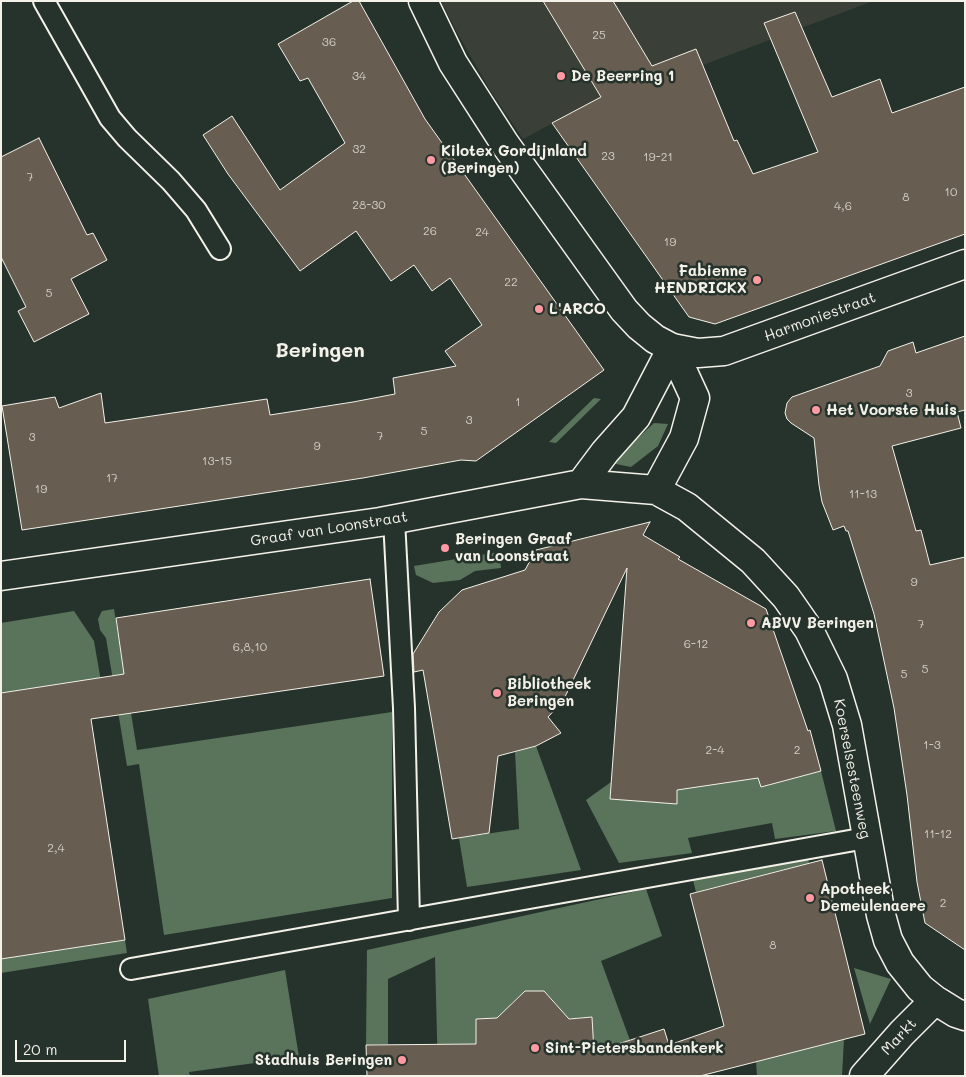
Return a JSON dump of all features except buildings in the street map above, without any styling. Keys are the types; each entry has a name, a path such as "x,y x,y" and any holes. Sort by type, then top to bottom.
{"street":[{"path":"422,1 453,63 505,144 624,310 655,339 672,348 695,398 684,438 656,490"},
{"name":"Harmoniestraat","path":"672,348 698,353 724,351 965,264"},
{"path":"581,484 605,452 636,417 672,348"},
{"name":"Graaf van Loonstraat","path":"1,576 394,520 581,484 656,490"},
{"name":"Koerselsesteenweg","path":"656,490 687,508 753,560 786,597 809,630 833,679 847,725 866,838 881,915 888,940 900,963 920,988 935,1000 965,1016"},
{"name":"Markt","path":"864,1076 902,1033 935,1000"}],"lane":[{"path":"44,1 110,118 127,138 171,181 196,210 220,249"},
{"path":"394,520 404,708 409,920"},
{"path":"131,969 866,838"}],"shaded area":[{"name":"De Beerring 1","path":"441,1 873,1 703,65 663,84 601,97 523,139 490,90"}],"green space":[{"path":"594,398 601,399 556,443 549,442"},
{"path":"654,423 668,424 658,446 631,467 611,463"},
{"path":"499,552 501,568 475,571 460,580 433,583 416,575 414,566"},
{"path":"114,609 137,750 392,712 392,898 164,935 139,764 127,766 106,638 100,630 98,619 102,611"},
{"path":"74,611 94,641 104,699 85,680 1,693 1,623"},
{"path":"536,746 581,870 467,887 459,838 519,829 515,752"},
{"path":"755,766 761,787 821,771 836,831 775,839 772,823 688,838 692,853 619,863 586,800 611,782 610,799 677,803 677,786"},
{"path":"807,855 809,863 696,892 693,880"},
{"path":"646,889 662,936 601,961 643,1076 595,1076 592,1017 559,1019 557,1005 544,991 525,991 511,1004 511,1018 476,1019 477,1076 438,1076 435,957 388,979 388,1044 366,1045 367,950"},
{"path":"125,940 127,953 1,973 1,959"},
{"path":"854,968 891,979 870,1024"},
{"path":"285,970 299,1057 189,1072 190,1076 159,1076 148,999"},
{"path":"844,1039 842,1076 757,1076 756,1061"}],"place":[{"name":"De Beerring 1","path":"561,76"},
{"name":"Kilotex Gordijnland (Beringen)","path":"431,160"},
{"name":"Fabienne HENDRICKX","path":"757,280"},
{"name":"L'ARCO","path":"539,309"},
{"name":"Het Voorste Huis","path":"816,410"},
{"name":"Beringen Graaf van Loonstraat","path":"445,548"},
{"name":"ABVV Beringen","path":"751,623"},
{"name":"Bibliotheek Beringen","path":"497,693"},
{"name":"Apotheek Demeulenaere","path":"810,898"},
{"name":"Sint-Pietersbandenkerk","path":"535,1048"},
{"name":"Stadhuis Beringen","path":"402,1060"}],"district":[{"name":"Beringen","path":"320,351"}]}
